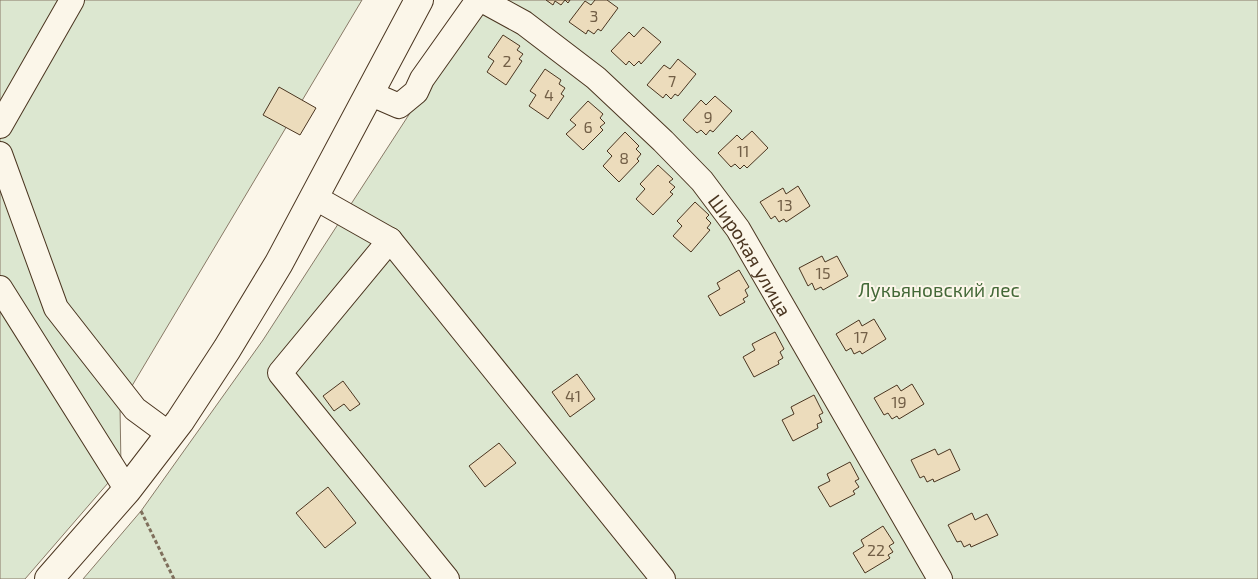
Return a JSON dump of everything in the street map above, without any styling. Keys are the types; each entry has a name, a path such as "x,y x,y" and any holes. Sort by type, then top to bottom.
{"main road":[{"path":"49,579 134,501 169,434 180,421 227,349 279,263 419,0"}],"street":[{"path":"0,126 72,0"},
{"path":"369,94 399,106 416,92 422,79 478,0"},
{"name":"Широкая улица","path":"482,0 524,23 596,78 663,141 702,181 738,229 940,579"},
{"path":"0,154 56,308 135,409 169,434"},
{"path":"314,197 390,240 663,579"},
{"path":"390,240 280,373 447,579"},
{"path":"0,288 134,501"}],"path":[{"path":"134,501 174,579"}],"green space":[{"path":"0,0 362,0 120,406 121,468 25,579 0,579"},
{"name":"Лукьяновский лес","path":"470,0 1258,0 1258,579 83,579 141,511 263,340 410,113 461,12"}],"building":[{"path":"546,0 565,0 561,5 555,1 553,5"},
{"path":"595,0 607,0 618,8 601,31 598,29 594,34 588,30 586,34 569,22 585,1 591,5"},
{"path":"643,27 661,42 641,64 639,61 634,66 629,61 626,65 611,51 629,32 634,37"},
{"path":"503,35 520,46 517,50 523,54 519,59 522,61 506,85 487,72 494,61 488,57"},
{"path":"678,59 696,74 678,96 675,94 671,99 666,94 663,98 647,85 664,65 670,69"},
{"path":"545,69 561,80 559,84 565,88 561,94 564,96 548,119 529,106 536,95 530,91"},
{"path":"279,87 316,108 300,135 263,115"},
{"path":"715,96 732,111 713,132 710,130 706,135 701,130 697,133 683,120 701,100 706,105"},
{"path":"588,101 603,114 600,118 605,123 600,127 603,130 583,150 566,134 576,125 570,120"},
{"path":"752,131 768,148 747,168 744,165 740,169 735,164 731,167 718,153 737,135 742,140"},
{"path":"625,132 639,146 636,149 641,154 637,159 639,161 619,182 603,166 612,156 607,151"},
{"path":"658,165 673,179 669,182 675,187 670,192 673,194 653,215 636,199 645,189 640,184"},
{"path":"798,186 810,206 786,222 784,219 779,222 775,216 771,219 760,202 783,188 786,194"},
{"path":"695,202 709,215 706,218 711,223 707,228 710,230 691,252 673,236 682,226 677,221"},
{"path":"822,256 825,262 837,256 848,276 823,290 821,287 815,290 812,283 808,286 799,268"},
{"path":"739,270 749,287 745,290 748,296 743,299 745,302 720,316 708,296 720,289 717,283"},
{"path":"874,319 886,339 862,354 860,351 854,354 851,348 846,351 836,334 859,320 862,326"},
{"path":"775,332 784,349 780,352 783,358 778,361 779,364 754,377 743,357 755,350 752,344"},
{"path":"577,374 595,399 570,417 552,392"},
{"path":"343,381 360,404 350,411 344,404 334,411 323,396"},
{"path":"912,384 924,404 899,419 897,416 892,419 888,413 884,415 874,398 897,385 901,391"},
{"path":"814,395 823,413 819,415 822,422 817,424 818,428 793,441 782,420 794,414 791,407"},
{"path":"499,443 516,463 485,487 469,466"},
{"path":"935,449 938,455 950,449 960,470 934,482 933,479 927,482 924,476 920,478 911,460"},
{"path":"850,462 859,479 855,481 859,487 853,491 855,494 830,507 818,487 830,481 827,474"},
{"path":"328,487 356,523 325,548 296,513"},
{"path":"972,513 975,520 987,514 998,535 971,547 970,544 964,547 961,541 957,542 948,525"},
{"path":"883,526 894,543 889,546 893,552 888,555 890,558 865,573 853,553 864,546 861,540"}]}
